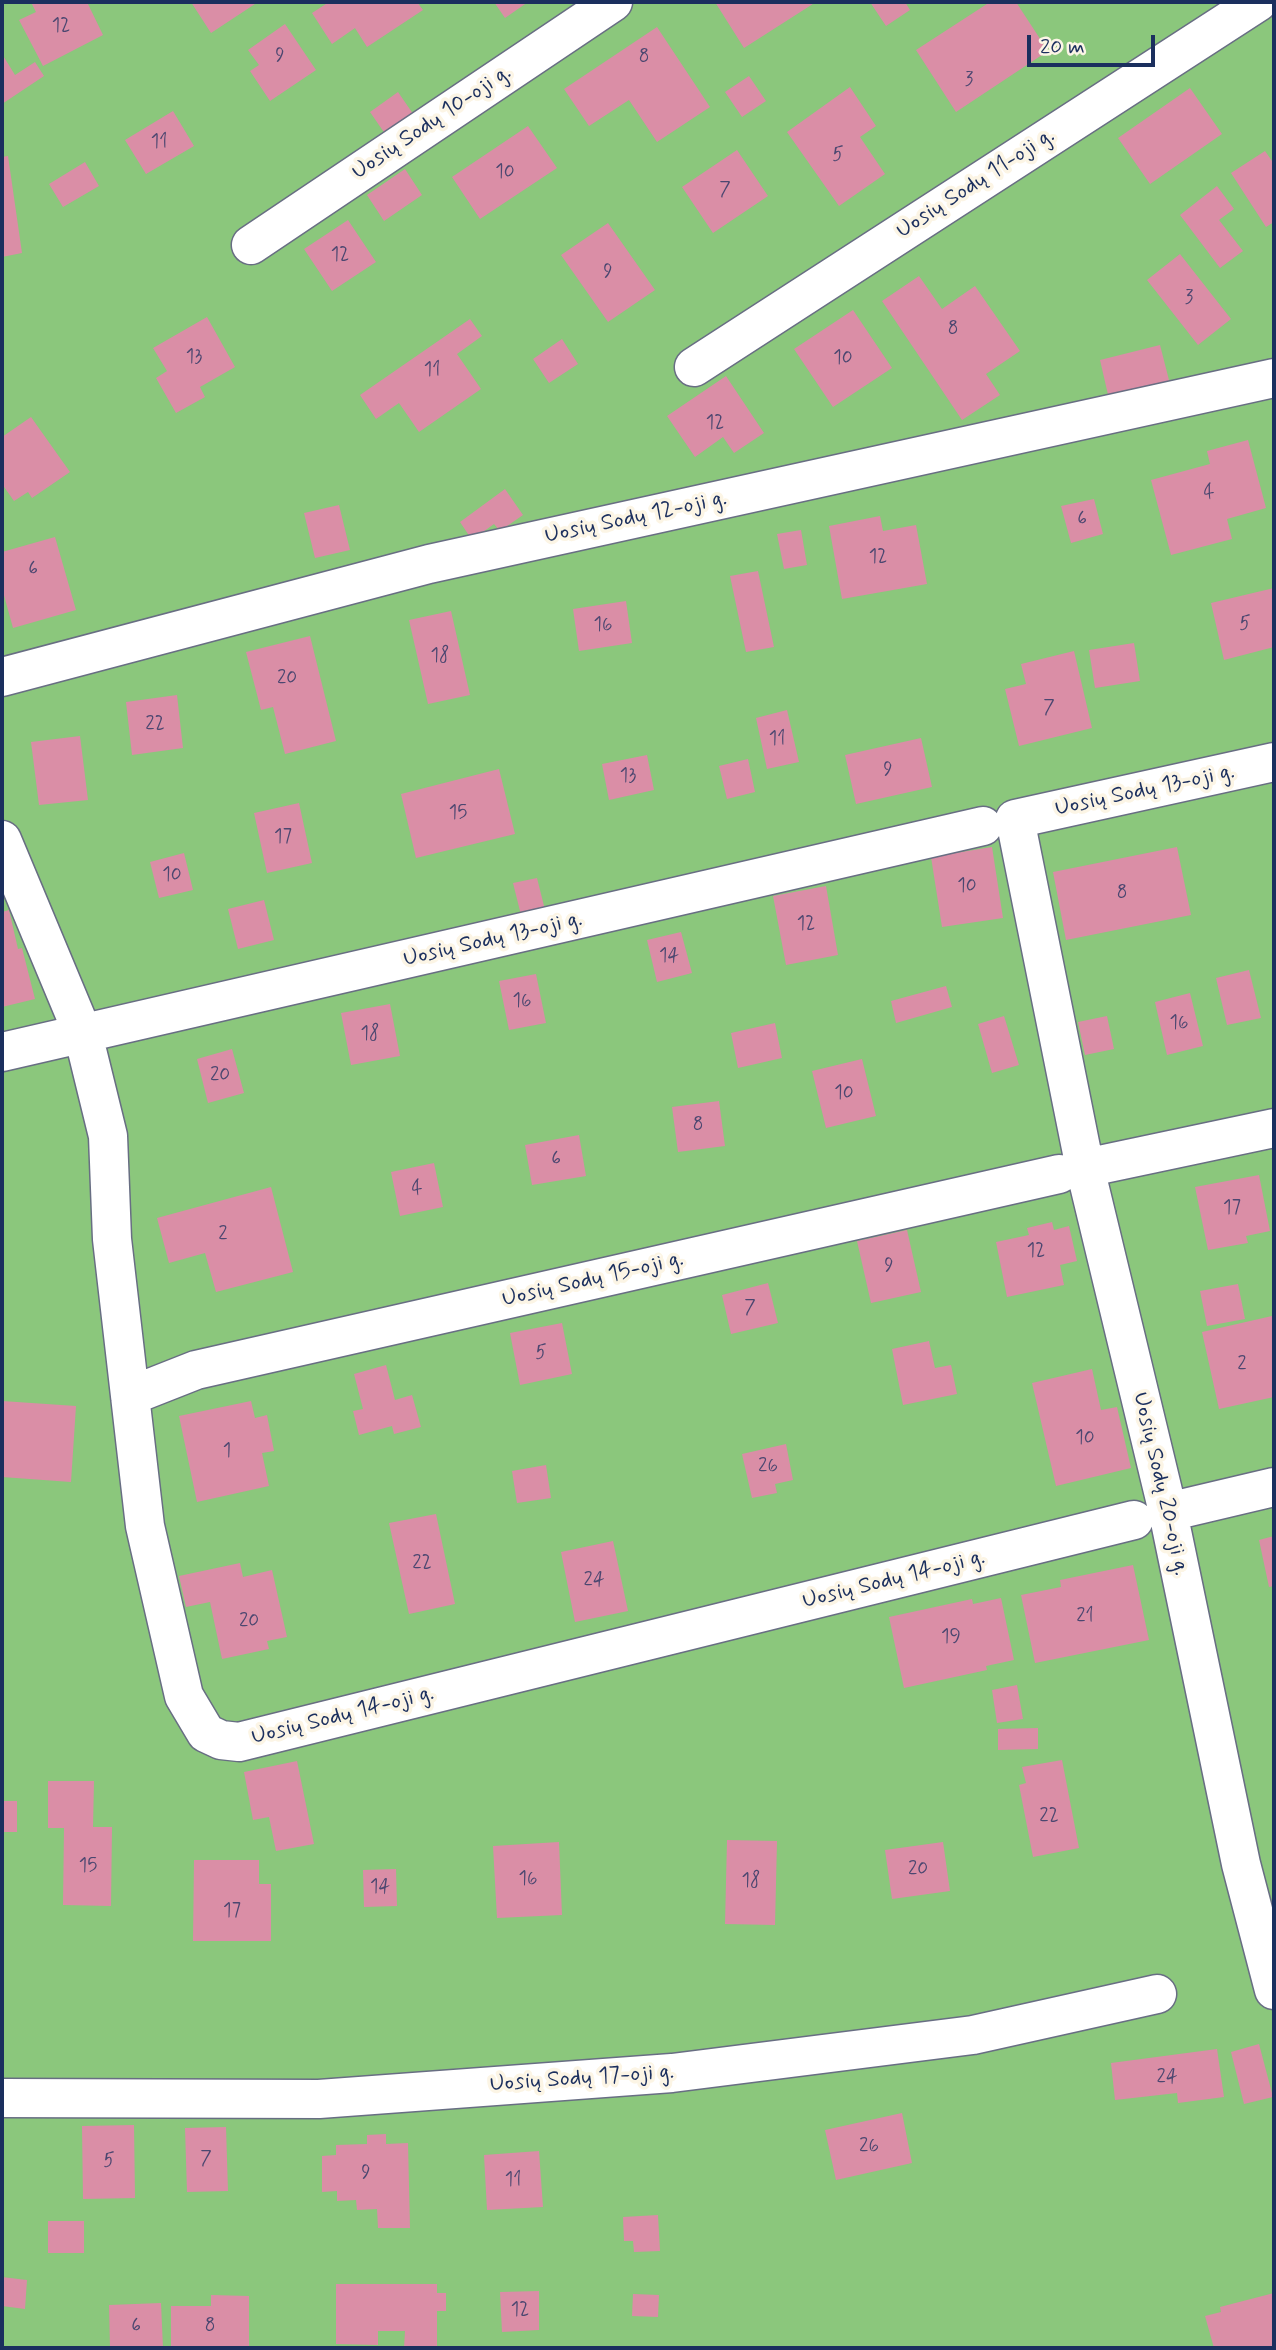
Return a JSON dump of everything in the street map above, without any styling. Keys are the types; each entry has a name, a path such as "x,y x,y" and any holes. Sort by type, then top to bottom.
{"street":[{"name":"Uosių Sodų 10-oji g.","path":"251,245 613,2"},
{"name":"Uosių Sodų 11-oji g.","path":"694,367 1258,2"},
{"name":"Uosių Sodų 12-oji g.","path":"2,677 429,564 1274,378"},
{"name":"Uosių Sodų 13-oji g.","path":"2,1052 1274,762"},
{"name":"Uosių Sodų 20-oji g.","path":"999,823 1072,1171 1151,1516 1258,1860 1274,1990"},
{"name":"Uosių Sodų 14-oji g.","path":"2,840 83,1034 108,1136 112,1239 145,1526 184,1696 206,1733 221,1740 239,1742 1274,1487"},
{"path":"1072,1171 1274,1128"},
{"name":"Uosių Sodų 15-oji g.","path":"130,1396 196,1370 1072,1171"},
{"name":"Uosių Sodų 17-oji g.","path":"2,2098 319,2099 671,2073 972,2035 1157,1994"}],"green space":[{"path":"2,2 1274,2 1274,2348 2,2348"}],"building":[{"path":"31,2 87,2 103,35 43,66 19,20 36,12"},
{"path":"191,2 258,2 211,33"},
{"path":"329,2 417,2 423,10 367,47 355,28 332,44 312,13"},
{"path":"494,2 528,2 505,18"},
{"path":"715,2 816,2 744,48"},
{"path":"870,2 905,2 910,10 886,26"},
{"path":"990,2 1016,2 1048,51 956,112 916,50"},
{"path":"285,24 316,70 270,101 250,71 259,65 248,50"},
{"path":"657,27 710,107 657,142 629,100 589,126 564,89"},
{"path":"2,54 15,75 35,62 44,76 2,104"},
{"path":"749,76 766,101 742,117 725,92"},
{"path":"850,87 876,126 860,137 885,174 839,206 787,132"},
{"path":"1190,88 1222,134 1150,184 1118,138"},
{"path":"398,92 418,121 390,141 370,112"},
{"path":"173,111 194,146 146,174 125,140"},
{"path":"528,126 557,168 480,219 452,177"},
{"path":"737,150 768,196 713,233 682,187"},
{"path":"1265,151 1272,161 1274,160 1274,222 1266,227 1231,173"},
{"path":"8,156 22,253 2,257 2,157"},
{"path":"85,162 99,186 63,207 49,184"},
{"path":"405,169 422,195 384,221 367,195"},
{"path":"1217,186 1234,209 1219,220 1243,251 1220,268 1180,215"},
{"path":"348,220 376,262 332,291 304,249"},
{"path":"608,223 655,290 608,322 561,255"},
{"path":"1180,254 1231,319 1198,345 1147,280"},
{"path":"919,276 942,309 975,286 1020,351 986,374 1000,395 962,420 882,301"},
{"path":"853,310 892,368 833,407 794,349"},
{"path":"207,317 235,367 200,387 205,397 176,413 156,378 167,371 153,348"},
{"path":"470,319 482,336 457,354 481,389 419,432 399,403 376,419 360,395"},
{"path":"562,339 578,364 549,383 533,359"},
{"path":"1160,345 1170,384 1109,399 1100,360"},
{"path":"726,376 764,433 734,453 723,437 695,457 667,416"},
{"path":"31,417 70,472 32,498 28,492 14,501 2,484 2,437"},
{"path":"1248,440 1266,508 1227,519 1232,539 1171,555 1151,480 1210,464 1207,451"},
{"path":"505,489 523,515 500,531 494,524 472,540 460,522"},
{"path":"1094,499 1103,534 1071,543 1061,506"},
{"path":"339,505 350,550 315,558 304,513"},
{"path":"880,516 883,531 916,525 927,584 842,599 829,526"},
{"path":"801,530 807,565 784,569 777,534"},
{"path":"55,537 76,610 13,628 2,588 2,552"},
{"path":"758,571 774,647 746,652 730,576"},
{"path":"1274,588 1274,647 1224,660 1211,603"},
{"path":"626,601 632,643 579,651 573,609"},
{"path":"451,611 470,695 428,704 409,620"},
{"path":"310,636 336,741 285,754 273,707 261,710 246,652"},
{"path":"1134,643 1140,681 1095,688 1089,650"},
{"path":"1074,651 1092,728 1019,746 1005,689 1026,684 1021,664"},
{"path":"177,695 183,748 132,755 126,702"},
{"path":"787,710 799,762 767,769 756,718"},
{"path":"80,736 88,800 39,805 31,742"},
{"path":"921,738 932,787 856,804 845,755"},
{"path":"647,755 654,790 609,800 602,764"},
{"path":"748,759 755,792 727,799 719,766"},
{"path":"499,769 515,834 416,858 401,794"},
{"path":"299,803 312,863 267,873 254,813"},
{"path":"992,847 1003,918 942,927 931,857"},
{"path":"1177,847 1191,915 1066,940 1053,872"},
{"path":"184,853 193,890 159,898 150,862"},
{"path":"537,878 546,914 522,919 513,883"},
{"path":"826,886 838,955 786,965 773,896"},
{"path":"264,900 274,940 238,949 228,909"},
{"path":"9,910 18,949 22,948 35,999 2,1007 2,912"},
{"path":"681,932 692,973 657,982 647,940"},
{"path":"1249,970 1261,1018 1227,1025 1216,978"},
{"path":"536,974 546,1023 509,1030 499,981"},
{"path":"946,986 952,1007 896,1023 891,1001"},
{"path":"1190,993 1203,1046 1167,1055 1155,1002"},
{"path":"390,1004 400,1056 351,1065 341,1013"},
{"path":"1004,1016 1019,1065 992,1073 978,1024"},
{"path":"1107,1016 1114,1049 1085,1055 1078,1022"},
{"path":"775,1023 782,1058 738,1068 731,1033"},
{"path":"232,1049 244,1093 208,1103 197,1059"},
{"path":"862,1059 876,1116 826,1128 812,1071"},
{"path":"719,1101 725,1146 678,1152 672,1107"},
{"path":"579,1135 586,1176 532,1185 525,1145"},
{"path":"434,1163 443,1207 400,1216 391,1172"},
{"path":"1259,1175 1270,1231 1246,1236 1248,1243 1208,1250 1195,1187"},
{"path":"271,1187 293,1272 216,1292 205,1253 169,1263 157,1218"},
{"path":"1052,1222 1054,1230 1069,1226 1077,1261 1060,1265 1064,1285 1007,1297 996,1242 1029,1235 1027,1228"},
{"path":"907,1230 921,1292 871,1303 857,1241"},
{"path":"768,1283 778,1323 731,1334 722,1295"},
{"path":"1238,1284 1245,1319 1207,1326 1200,1291"},
{"path":"1272,1316 1274,1397 1219,1409 1202,1332"},
{"path":"562,1323 572,1374 520,1385 510,1333"},
{"path":"929,1341 935,1368 951,1365 957,1394 903,1405 892,1349"},
{"path":"386,1365 395,1400 412,1395 421,1427 394,1434 392,1426 359,1435 353,1411 363,1409 354,1374"},
{"path":"1092,1369 1101,1410 1117,1407 1131,1468 1056,1486 1032,1383"},
{"path":"2,1401 76,1406 71,1482 2,1477"},
{"path":"251,1401 255,1418 267,1415 274,1451 262,1453 269,1486 197,1502 179,1416"},
{"path":"786,1444 793,1480 775,1484 777,1493 752,1498 742,1454"},
{"path":"546,1465 551,1498 517,1503 512,1471"},
{"path":"436,1514 455,1604 409,1614 389,1523"},
{"path":"1274,1536 1274,1586 1269,1587 1259,1540"},
{"path":"613,1541 628,1611 575,1622 561,1552"},
{"path":"240,1563 243,1577 272,1570 287,1637 267,1641 269,1649 222,1659 210,1602 186,1607 179,1576"},
{"path":"1133,1565 1149,1640 1035,1663 1021,1595 1061,1587 1060,1580"},
{"path":"1001,1598 1014,1660 986,1666 987,1670 904,1688 889,1617 972,1599 973,1604"},
{"path":"1017,1685 1023,1719 997,1723 992,1690"},
{"path":"1038,1728 1038,1749 998,1750 998,1729"},
{"path":"1062,1760 1079,1848 1033,1857 1019,1785 1026,1783 1022,1767"},
{"path":"297,1761 314,1844 276,1851 269,1817 253,1820 244,1772"},
{"path":"48,1781 94,1781 93,1827 112,1827 111,1906 63,1905 64,1828 48,1828"},
{"path":"2,1801 17,1801 17,1832 2,1832"},
{"path":"727,1840 777,1841 775,1925 725,1924"},
{"path":"559,1842 562,1915 497,1918 493,1846"},
{"path":"943,1842 950,1891 892,1899 885,1850"},
{"path":"194,1860 259,1860 259,1884 271,1884 271,1941 193,1941"},
{"path":"396,1869 397,1906 364,1907 363,1870"},
{"path":"1259,2044 1273,2097 1244,2104 1231,2052"},
{"path":"1217,2049 1224,2097 1178,2103 1177,2093 1115,2100 1111,2063"},
{"path":"902,2113 912,2163 836,2180 825,2130"},
{"path":"134,2125 135,2198 83,2199 82,2126"},
{"path":"226,2127 228,2191 187,2192 185,2128"},
{"path":"386,2134 386,2144 408,2143 410,2228 378,2228 377,2209 357,2210 356,2200 337,2201 337,2191 322,2192 322,2156 336,2155 336,2145 367,2144 367,2135"},
{"path":"539,2151 543,2207 487,2210 484,2155"},
{"path":"658,2215 660,2251 634,2252 633,2241 624,2241 623,2217"},
{"path":"48,2221 84,2221 84,2253 48,2253"},
{"path":"2,2277 27,2280 25,2309 2,2306"},
{"path":"336,2284 437,2284 437,2293 446,2293 446,2311 437,2311 437,2348 404,2348 405,2331 378,2331 378,2345 336,2344"},
{"path":"539,2291 539,2330 502,2332 500,2292"},
{"path":"1274,2293 1274,2348 1214,2348 1205,2316 1221,2312 1220,2307"},
{"path":"633,2294 659,2295 658,2317 632,2316"},
{"path":"211,2295 249,2296 249,2348 171,2348 171,2306 211,2306"},
{"path":"161,2303 163,2348 110,2348 109,2305"}]}
